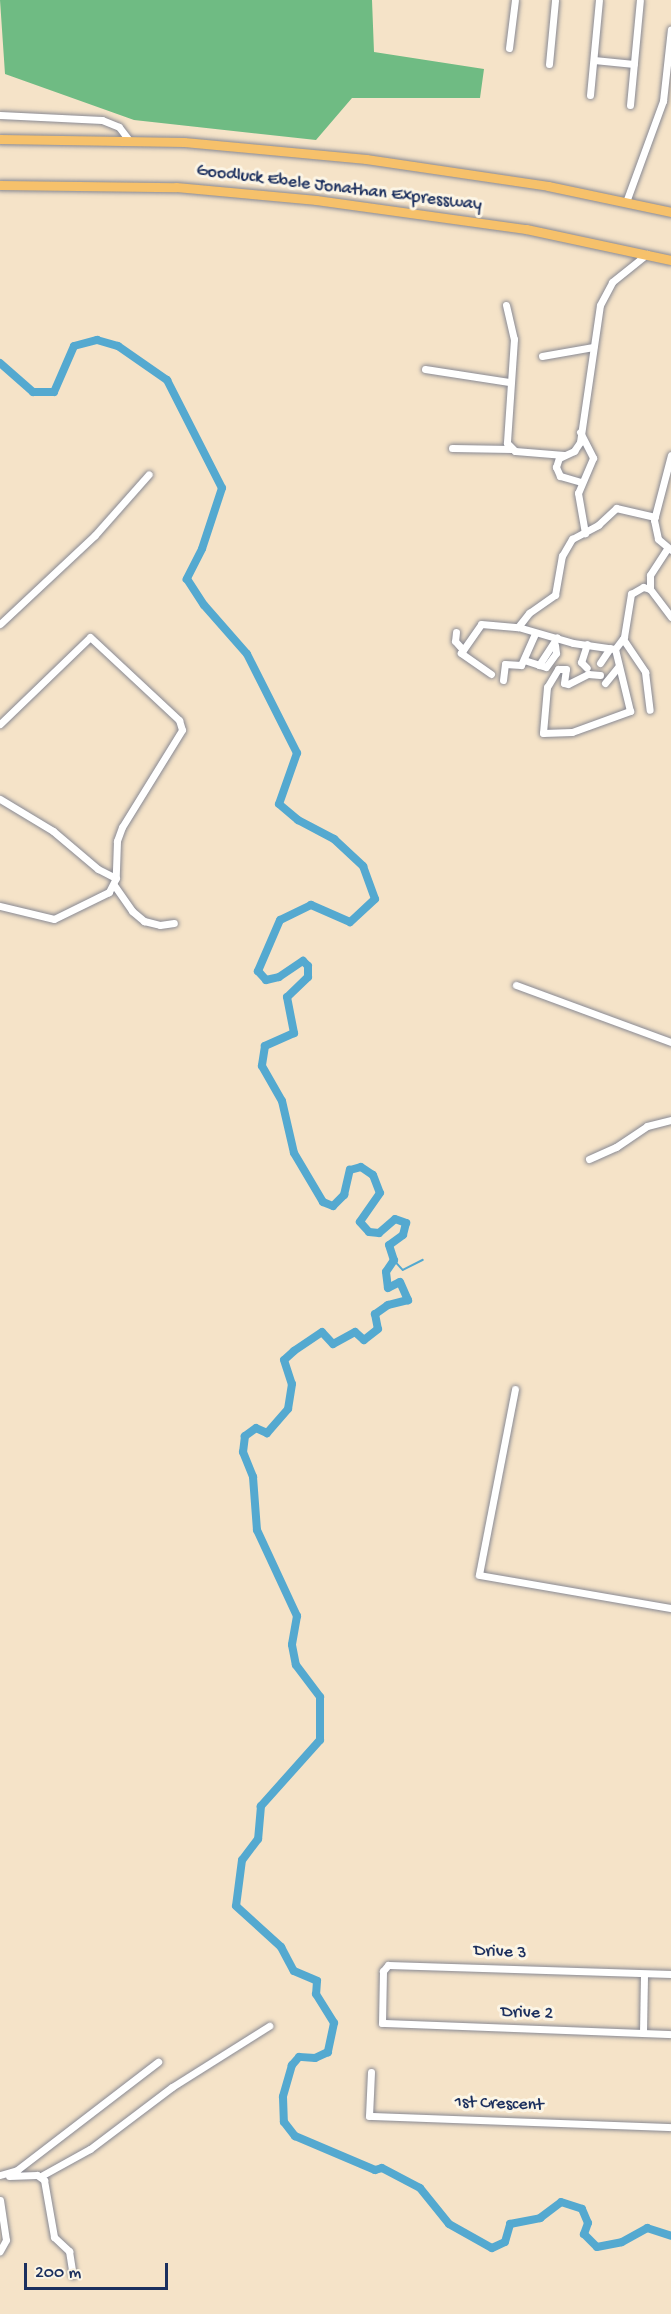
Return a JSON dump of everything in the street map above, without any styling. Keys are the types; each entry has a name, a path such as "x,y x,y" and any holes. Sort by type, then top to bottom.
{"main road":[{"name":"Goodluck Ebele Jonathan Expressway","path":"0,139 129,140 366,159 548,186 671,212"},
{"name":"Goodluck Ebele Jonathan Expressway","path":"0,186 137,186 316,200 526,229 671,260"}],"street":[{"path":"509,48 515,0"},
{"path":"549,64 555,0"},
{"path":"590,95 599,0"},
{"path":"630,105 640,0"},
{"path":"626,202 663,101 671,29"},
{"path":"594,60 634,64"},
{"path":"0,115 102,120 119,127 129,140"},
{"path":"581,482 556,472 557,461 578,447 600,305 609,287 647,254"},
{"path":"506,304 514,339 506,437 512,449"},
{"path":"542,356 593,347"},
{"path":"425,369 509,382"},
{"path":"580,432 593,458 578,493 585,533"},
{"path":"452,448 512,449 564,455"},
{"path":"671,457 655,516 658,540 669,550 650,575 650,589 671,617"},
{"path":"0,624 95,535 149,474"},
{"path":"518,627 528,613 555,595 567,545 616,508 655,516"},
{"path":"600,663 623,639 631,594 638,588 650,589"},
{"path":"453,653 462,652 481,624 518,627 556,641 613,648"},
{"path":"456,632 455,641 462,652 491,674"},
{"path":"503,680 505,664 521,665 535,633"},
{"path":"0,724 90,637 179,720 182,730 119,834 115,881 104,895 54,919 0,906"},
{"path":"623,639 645,672 650,710"},
{"path":"524,660 546,667 556,653 556,641"},
{"path":"587,644 581,663 587,668"},
{"path":"600,675 588,674 568,684 564,683 566,669 558,669 548,687 543,733 572,732 630,711 613,648"},
{"path":"605,683 618,667"},
{"path":"0,799 53,831 115,881 132,911 144,921 160,925 174,923"},
{"path":"516,985 671,1042"},
{"path":"589,1159 616,1147 647,1126 671,1120"},
{"path":"515,1389 479,1575 671,1608"},
{"name":"Drive 3","path":"382,2023 383,1971 388,1965 671,1974"},
{"path":"643,2032 644,1974"},
{"name":"Drive 2","path":"382,2023 671,2034"},
{"path":"3,2176 41,2176 90,2149 172,2087 269,2026"},
{"path":"3,2176 158,2062"},
{"name":"1st Crescent","path":"371,2072 369,2116 671,2127"},
{"path":"41,2176 54,2237 69,2251 73,2275"},
{"path":"0,2200 6,2240 0,2251"}],"green space":[{"path":"0,0 372,0 374,52 484,69 480,98 352,98 316,140 134,120 5,74"}],"waterway":[{"path":"0,363 33,392 54,392 74,346 97,340 118,346 167,380 222,488 202,549 187,579 204,605 247,654 297,753 279,804 298,820 334,839 363,866 375,899 350,922 311,905 280,920 258,971 266,980 279,977 303,961 308,966 308,977 287,997 294,1033 265,1046 262,1066 282,1101 294,1153 323,1202 333,1206 344,1195 350,1170 361,1167 373,1175 380,1193 360,1222 369,1232 379,1233 395,1219 406,1223 403,1235 389,1245 394,1260 386,1272 388,1288 400,1282 408,1300 388,1305 375,1314 378,1329 364,1340 355,1332 333,1344 322,1332 294,1351 284,1360 292,1384 288,1409 267,1433 256,1428 245,1436 243,1452 253,1477 257,1530 297,1616 292,1645 296,1665 320,1697 320,1740 261,1806 258,1839 242,1860 236,1906 281,1947 294,1971 317,1981 316,1994 334,2023 328,2052 315,2058 299,2057 292,2065 283,2097 284,2122 295,2136 375,2170 382,2168 420,2188 449,2224 492,2248 505,2242 510,2224 540,2218 561,2202 582,2209 588,2223 584,2234 597,2247 622,2242 647,2228 671,2236"},
{"path":"394,1260 403,1270 423,1260"}]}
